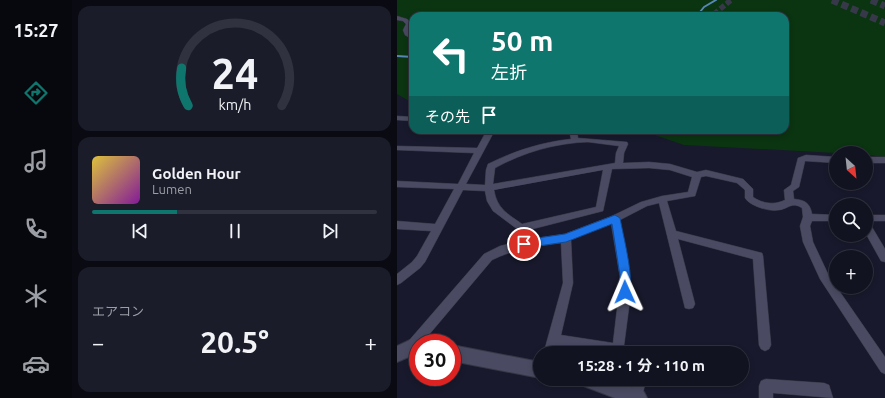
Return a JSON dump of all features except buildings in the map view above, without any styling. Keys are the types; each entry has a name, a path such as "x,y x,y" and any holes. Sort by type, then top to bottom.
{"street":[{"path":"397,18 405,20 409,24 406,30 409,35"},
{"path":"397,118 409,119"},
{"path":"398,278 416,265 421,259 489,134"},
{"path":"574,134 575,142"},
{"path":"609,166 600,210 521,228 495,208 489,188 489,171 491,166 551,144 586,140 624,144 620,153 619,165"},
{"path":"397,148 479,151"},
{"path":"790,201 788,190 795,187 801,160 806,158 829,160"},
{"path":"873,160 885,160"},
{"path":"397,184 489,188 609,166 661,165 697,175 706,173 740,181 749,189 749,198 754,202 771,207 779,207 790,201 801,203 806,207 808,217 805,226 808,242 825,279 885,368"},
{"path":"408,350 488,257 504,249 566,238 615,218 644,204 661,199 692,194 697,175"},
{"path":"661,199 673,234 689,304"},
{"path":"808,217 829,218"},
{"path":"554,339 618,350 625,292 625,276 615,218"},
{"path":"873,218 885,218"},
{"path":"397,225 438,228"},
{"path":"673,234 758,256 765,345"},
{"path":"873,237 885,258"},
{"path":"552,346 568,283 566,238"},
{"path":"461,355 533,369"},
{"path":"612,386 637,393"},
{"path":"766,398 766,386 824,390 826,398"}],"green space":[{"path":"397,0 885,0 885,157 873,156 873,146 829,146 829,153 684,145 652,134 789,134 789,12 409,12 409,101 397,94"}],"waterway":[{"path":"700,12 704,7 716,0"},
{"path":"397,56 409,57"}],"tunnel":[{"path":"716,12 731,0"},
{"path":"832,0 885,23"},
{"path":"871,0 885,6"}],"route":[{"path":"524,244 566,238 615,218 620,238 625,276 625,292"}]}
